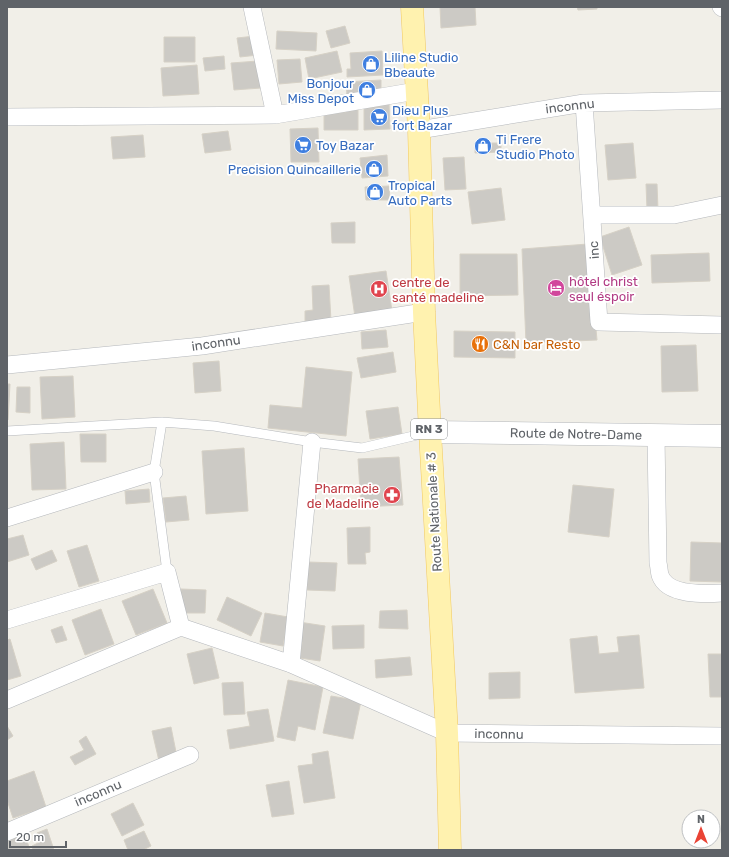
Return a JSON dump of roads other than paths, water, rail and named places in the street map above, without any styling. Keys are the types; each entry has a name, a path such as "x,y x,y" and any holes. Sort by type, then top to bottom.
{"main road":[{"name":"Route Nationale # 3","path":"412,7 419,130 424,312 447,733 450,850"}],"street":[{"path":"252,7 276,115"},
{"path":"7,117 276,115 416,91"},
{"name":"inconnu","path":"419,130 584,103 722,100"},
{"name":"inc","path":"584,103 599,322 722,325"},
{"path":"592,215 674,214 722,205"},
{"name":"inconnu","path":"7,365 202,346 424,312"},
{"name":"Route de Notre-Dame","path":"430,432 722,436"},
{"path":"656,436 658,563 660,576 667,584 679,591 696,594 722,593"},
{"path":"291,664 312,442"},
{"path":"7,518 154,472"},
{"path":"7,620 168,572 181,627 7,700"},
{"name":"inconnu","path":"181,627 291,664 447,733 722,736"},
{"name":"inconnu","path":"7,832 190,755"}],"lane":[{"path":"7,431 162,422 214,426 312,442 362,448 430,432"},
{"path":"162,422 154,472 168,572"}],"place":[{"name":"Liline Studio Bbeaute","path":"371,64"},
{"name":"Bonjour Miss Depot","path":"367,90"},
{"name":"Dieu Plus fort Bazar","path":"379,117"},
{"name":"Toy Bazar","path":"303,145"},
{"name":"Ti Frere Studio Photo","path":"483,146"},
{"name":"Precision Quincaillerie","path":"374,169"},
{"name":"Tropical Auto Parts","path":"375,192"},
{"name":"hôtel christ seul éspoir","path":"556,288"},
{"name":"centre de santé madeline","path":"379,289"},
{"name":"C&N bar Resto","path":"480,344"},
{"name":"Pharmacie de Madeline","path":"392,495"}]}
